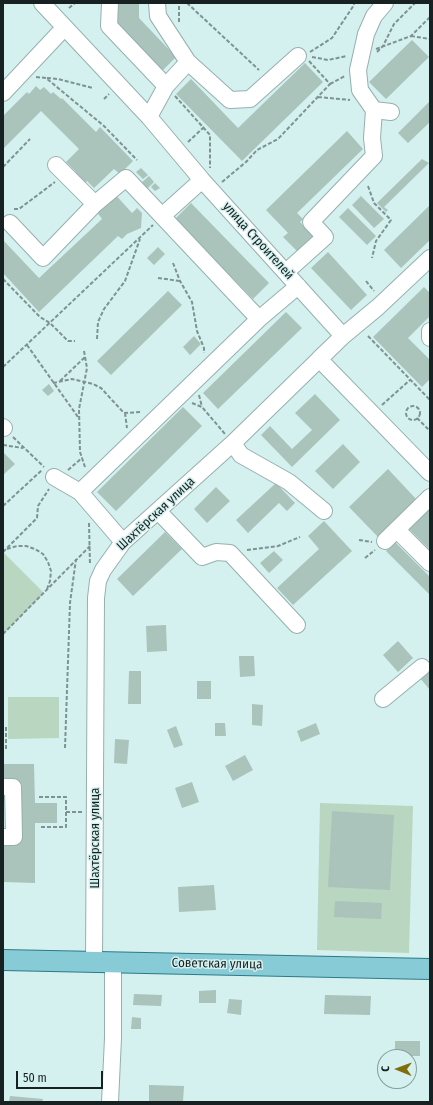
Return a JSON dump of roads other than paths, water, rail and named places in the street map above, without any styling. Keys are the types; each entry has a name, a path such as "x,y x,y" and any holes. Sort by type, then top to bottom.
{"main road":[{"name":"Советская улица","path":"3,960 430,969"}],"street":[{"name":"улица Строителей","path":"42,3 64,28 206,175 286,272 343,336"},
{"path":"110,3 109,26 166,86"},
{"path":"157,3 158,16 188,62 230,100 250,99 301,56"},
{"path":"286,272 325,237 311,222 374,156 371,106 360,90 358,70 366,34 374,16 385,3"},
{"path":"3,93 64,28"},
{"path":"149,117 166,86 188,62"},
{"path":"371,106 391,112"},
{"path":"61,170 95,204"},
{"path":"162,216 206,175"},
{"path":"10,216 44,258 95,204 126,178 259,319"},
{"path":"427,266 343,336 319,359 430,473"},
{"path":"86,492 163,411 259,319 298,286"},
{"path":"430,331 430,338"},
{"name":"Шахтёрская улица","path":"110,1102 113,1038 104,962 96,598 98,581 103,570 123,542 233,443 319,359"},
{"path":"233,443 241,455 289,482 324,511"},
{"path":"54,477 86,492 123,542"},
{"path":"385,541 430,497"},
{"path":"158,511 202,557 216,552 230,553 297,625"},
{"path":"397,530 430,563"},
{"path":"383,699 422,667"},
{"path":"3,787 13,787 14,837 3,837"}]}
